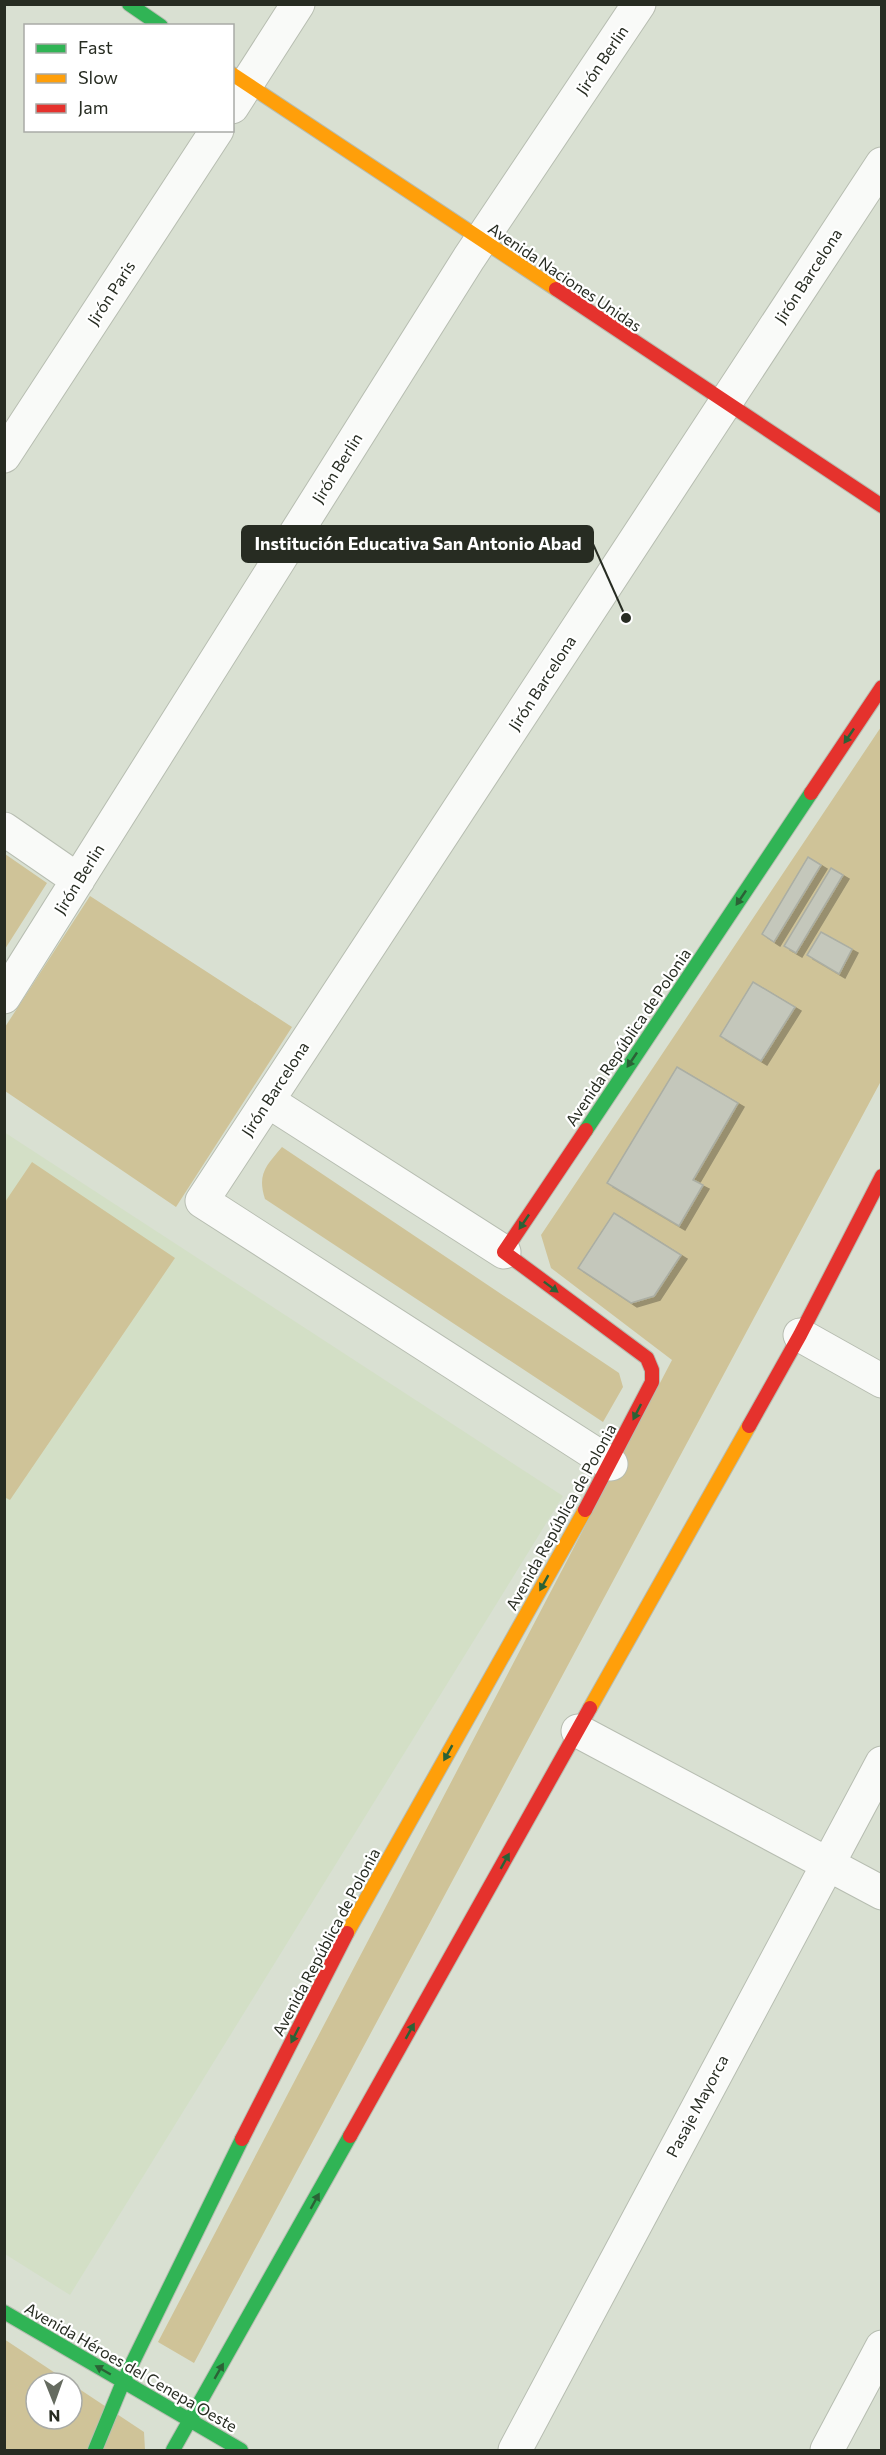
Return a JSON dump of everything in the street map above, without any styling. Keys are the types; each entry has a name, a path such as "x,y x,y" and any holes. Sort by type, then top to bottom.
{"main road":[{"path":"129,4 157,24"},
{"name":"Avenida Naciones Unidas","path":"238,88 481,241 882,506"},
{"name":"Avenida República de Polonia","path":"95,2451 123,2382 212,2198 350,1928 611,1464 652,1382 652,1370 647,1358 504,1252 882,687"},
{"path":"174,2451 800,1335 882,1176"},
{"name":"Avenida Héroes del Cenepa Oeste","path":"4,2312 241,2451"}],"street":[{"path":"238,88 298,4"},
{"name":"Jirón Berlin","path":"4,997 481,241 639,4"},
{"name":"Jirón Paris","path":"4,456 216,132"},
{"name":"Jirón Barcelona","path":"611,1464 202,1201 882,164"},
{"path":"4,829 78,880"},
{"path":"268,1101 504,1252"},
{"path":"800,1335 882,1381"},
{"path":"578,1731 882,1893"},
{"name":"Pasaje Mayorca","path":"514,2451 882,1763"},
{"path":"827,2451 882,2347"}],"shaded area":[{"path":"881,727 881,1081 194,2363 158,2342 672,1360 551,1268 541,1235"},
{"path":"4,854 47,883 5,949"},
{"path":"90,896 292,1027 176,1207 5,1091 5,1027"},
{"path":"4,1132 563,1496 70,2295 5,2254"},
{"path":"282,1147 619,1373 623,1387 603,1422 265,1199 262,1183 264,1171"},
{"path":"32,1162 175,1258 10,1500 4,1497 5,1202"},
{"path":"4,2339 52,2371 24,2371 24,2431 84,2431 84,2392 144,2432 145,2450 5,2450"}],"building":[{"path":"808,857 821,865 774,942 762,934"},
{"path":"831,868 843,875 796,953 784,946"},
{"path":"821,932 852,949 839,974 807,955"},
{"path":"753,982 795,1007 761,1061 720,1036"},
{"path":"677,1067 738,1103 693,1180 703,1185 679,1226 607,1183"},
{"path":"614,1213 681,1255 654,1296 631,1303 578,1268"}],"traffic: fast":[{"path":"129,4 158,24"},
{"path":"586,1130 811,793"},
{"path":"173,2450 350,2136"},
{"path":"95,2450 123,2382 242,2139"},
{"path":"4,2312 241,2450"}],"traffic: slow":[{"path":"234,75 556,289"},
{"path":"590,1708 749,1426"},
{"path":"347,1933 585,1510"}],"traffic: jam":[{"path":"556,289 882,506"},
{"path":"811,793 882,687"},
{"path":"585,1510 652,1382 652,1370 647,1358 504,1252 586,1130"},
{"path":"749,1426 800,1335 882,1176"},
{"path":"350,2136 590,1708"},
{"path":"242,2139 347,1933"}],"place":[{"name":"Institución Educativa San Antonio Abad","path":"626,618"}]}
